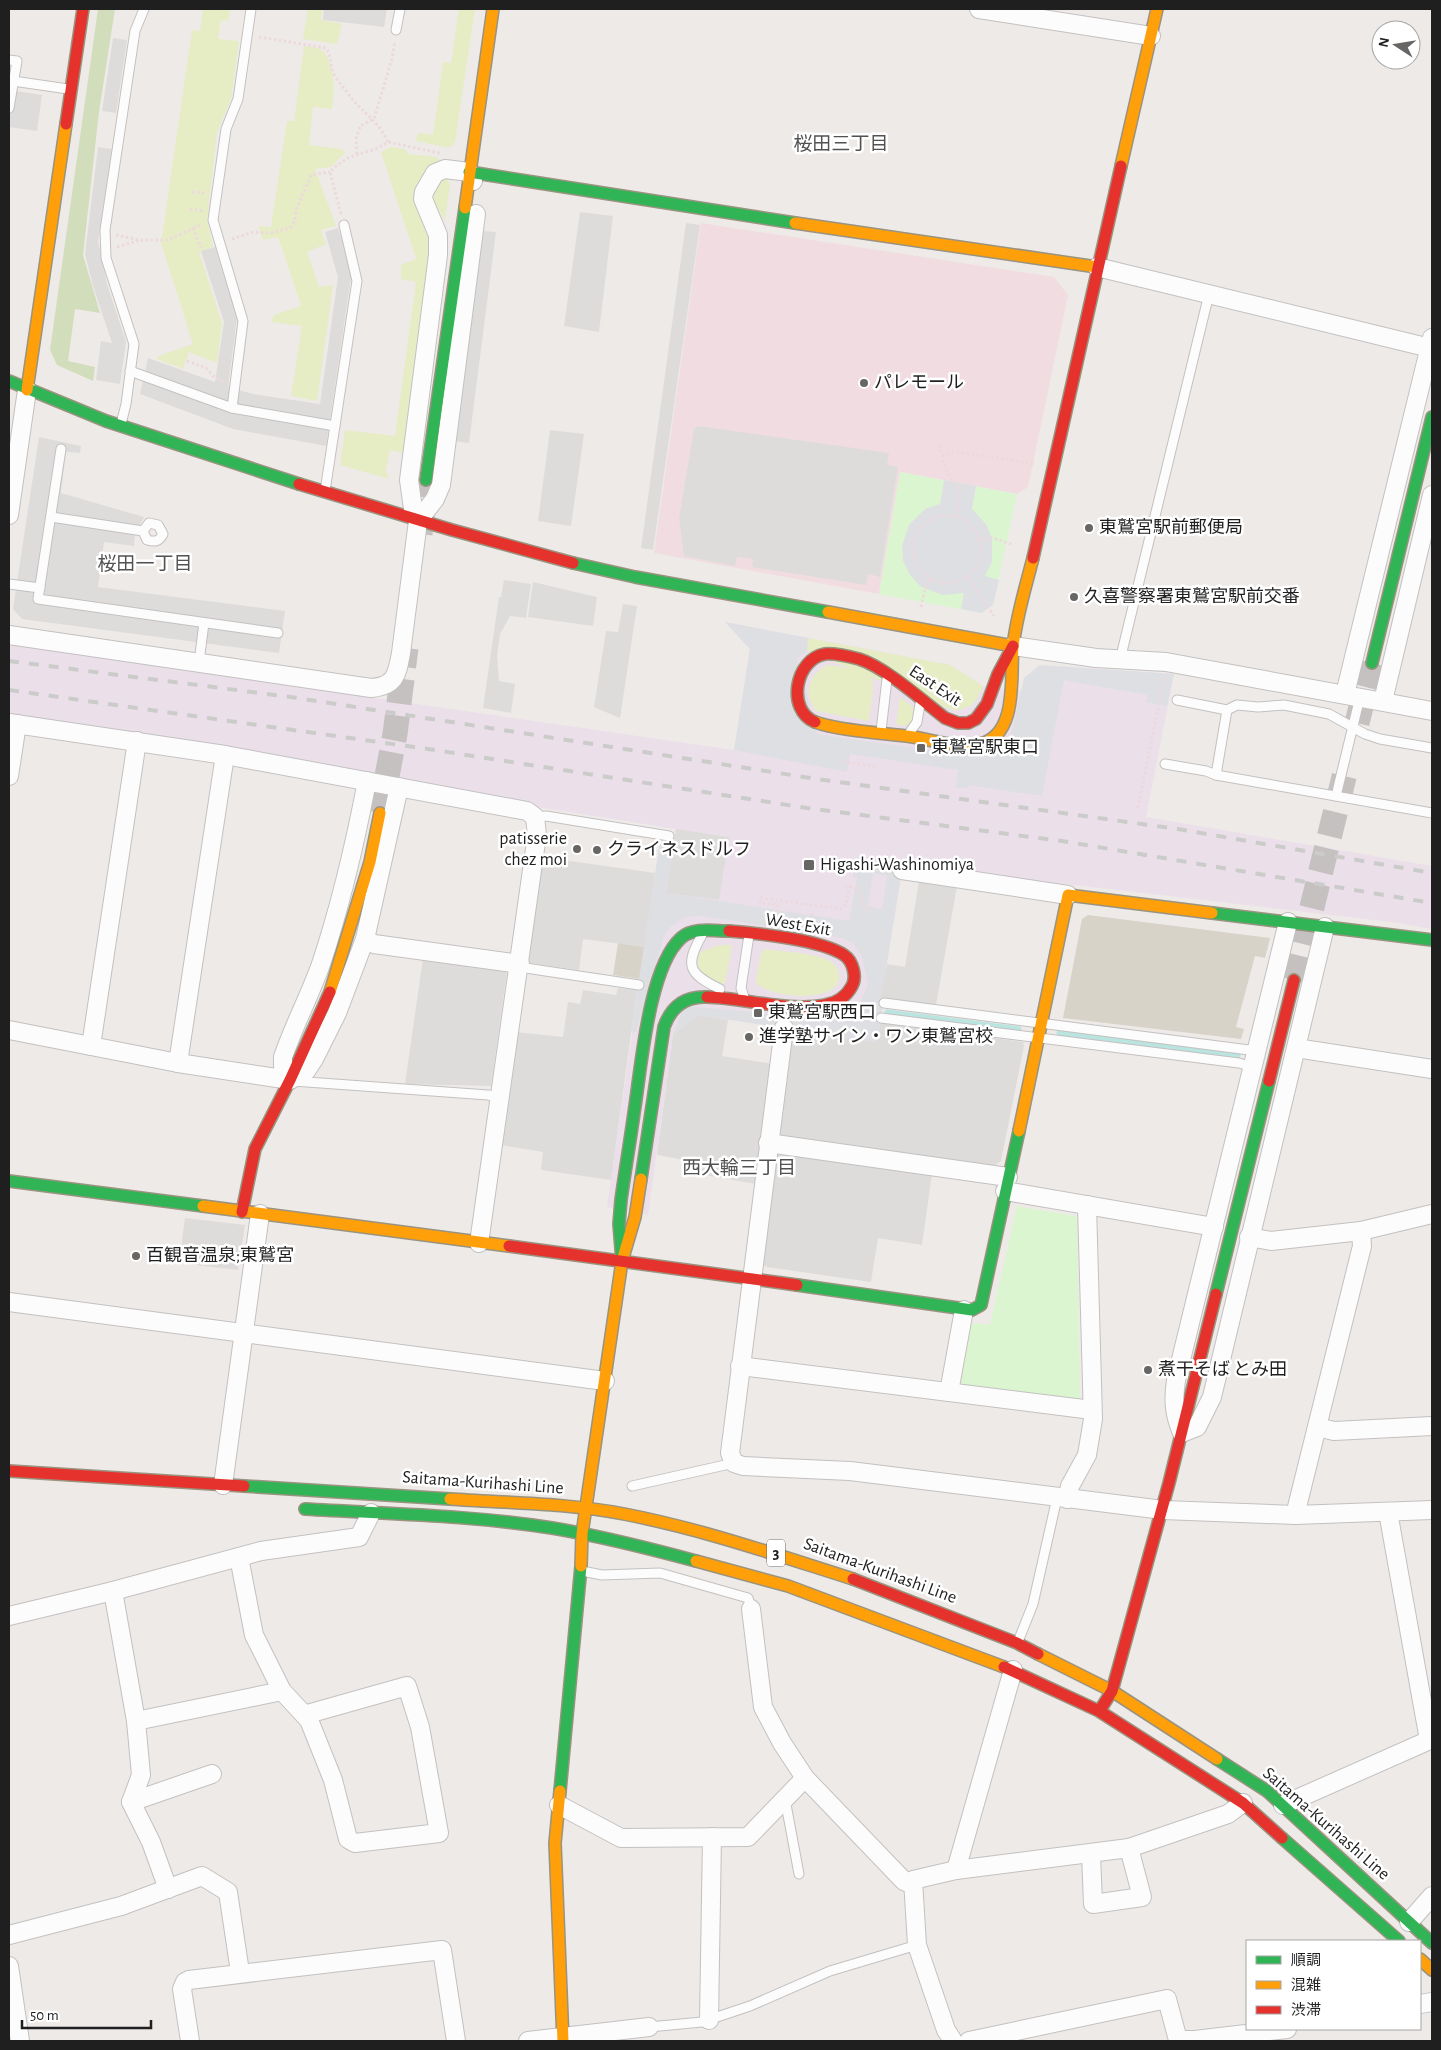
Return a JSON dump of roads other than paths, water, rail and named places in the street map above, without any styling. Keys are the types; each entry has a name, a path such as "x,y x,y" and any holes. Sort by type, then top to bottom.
{"street":[{"path":"9,515 83,9"},
{"path":"426,480 493,9"},
{"path":"979,9 1150,36"},
{"path":"1013,646 1097,267 1157,9"},
{"path":"418,521 412,509 409,480 438,245 438,234 423,199 424,192 435,173 445,169 600,194 1097,267 1431,343 1352,696"},
{"path":"9,635 371,688 380,687 393,680 397,674 401,653 418,521 435,499 441,485 479,192 469,172"},
{"path":"9,381 27,390 120,426 325,492 418,521 608,572 876,623 1013,646 1120,660 1166,662 1432,711"},
{"path":"1372,663 1432,417"},
{"path":"1383,701 1432,495"},
{"name":"East Exit","path":"1013,646 1011,696 1004,720 995,736 981,744 970,745 818,723 808,719 799,707 797,690 801,674 809,662 825,654 867,661 952,721 959,723 977,718 983,714 988,704 998,674 1013,646"},
{"path":"9,776 13,723 225,755 527,811 535,817 537,835 520,966 479,1243"},
{"path":"91,1046 137,741"},
{"path":"178,1064 225,755"},
{"path":"290,1080 283,1066 283,1056 314,982 334,924 351,864 367,782"},
{"path":"9,1030 178,1064 290,1080 306,1071 314,1059 336,1013 365,939 399,787"},
{"path":"242,1212 255,1148 290,1080 326,1001 346,946 370,862 380,813"},
{"path":"902,870 1068,894 1432,940"},
{"path":"9,1181 750,1278 964,1310 977,1308 983,1300 1043,1023 1068,894"},
{"path":"1182,1433 1175,1416 1173,1398 1176,1380 1288,922"},
{"path":"1182,1433 1197,1428 1212,1397 1325,927"},
{"name":"West Exit","path":"705,930 823,945 836,950 852,963 854,974 853,984 849,993 843,1000 832,1005 800,1007 744,998 695,997 680,1003 666,1019 635,1217 622,1261 619,1214 650,1011 665,966 679,940 694,932 705,930"},
{"path":"365,939 374,944 520,966"},
{"path":"1099,1711 1112,1691 1162,1510 1294,980"},
{"path":"784,1028 750,1278 730,1453 734,1463 743,1466 850,1471 1162,1510 1296,1515 1432,1510"},
{"path":"1296,1048 1432,1069"},
{"path":"768,1143 1007,1184 1086,1205 1214,1227"},
{"path":"1062,1498 1086,1454 1090,1442 1092,1410 1086,1205"},
{"path":"223,1484 260,1214"},
{"path":"1249,1237 1271,1241 1361,1231 1432,1214"},
{"path":"1296,1515 1362,1246 1361,1231"},
{"path":"563,2039 555,1843 581,1571 582,1534 622,1261"},
{"path":"9,1302 605,1381"},
{"path":"949,1392 964,1310"},
{"path":"740,1366 1092,1410"},
{"path":"1317,1427 1334,1431 1432,1426"},
{"name":"Saitama-Kurihashi Line","path":"9,1471 586,1508 624,1514 738,1542 871,1585 1017,1642 1112,1691 1268,1791 1432,1943"},
{"name":"Saitama-Kurihashi Line","path":"293,1508 466,1518 582,1534 630,1543 788,1586 1012,1670 1099,1711 1243,1803 1398,1940"},
{"path":"1283,1805 1431,1739 1388,1512"},
{"path":"9,1616 113,1591 261,1551 359,1537 371,1513"},
{"path":"239,1557 254,1634 282,1691 304,1715 309,1720 333,1780 348,1839 356,1843 439,1833 420,1727 407,1686 304,1715"},
{"path":"113,1591 136,1721 140,1775 131,1802 151,1842 168,1889"},
{"path":"751,1609 763,1708 786,1749 805,1778 904,1881 913,1885"},
{"path":"956,1870 1012,1670"},
{"path":"136,1721 282,1691"},
{"path":"131,1802 212,1774"},
{"path":"558,1805 621,1838 748,1837 805,1778"},
{"path":"953,2041 946,2030 917,1944 913,1880 956,1870 1129,1848 1228,1814 1243,1803"},
{"path":"709,2020 712,1837"},
{"path":"1091,1854 1093,1904 1142,1897 1129,1848"},
{"path":"9,1935 121,1906 202,1876 228,1892 240,1972"},
{"path":"1409,1922 1432,1896"},
{"path":"190,2041 182,1985 189,1980 240,1972 442,1950 456,2041"},
{"path":"1421,1960 1432,1970"},
{"path":"9,1966 16,2034"},
{"path":"969,2041 1168,2000 1178,2040 1264,2037 1283,2030"},
{"path":"528,2041 563,2039 649,2027"}],"lane":[{"path":"120,426 126,404 134,344 106,258 106,234 135,31 144,9"},
{"path":"232,408 243,321 213,220 226,129 238,99 251,9"},
{"path":"396,30 400,9"},
{"path":"9,60 17,61 9,108"},
{"path":"13,82 71,90"},
{"path":"325,492 357,281 344,225"},
{"path":"1120,660 1209,294"},
{"path":"130,371 232,408 335,426"},
{"path":"61,449 38,599 278,633"},
{"path":"51,517 143,531"},
{"path":"9,584 40,588"},
{"path":"199,662 204,623"},
{"path":"880,732 887,687 886,674"},
{"path":"1336,796 1353,727 1352,696"},
{"path":"906,736 913,728 920,713 919,699"},
{"path":"1177,700 1227,710 1237,705 1258,707 1284,705 1329,714 1380,739 1432,748"},
{"path":"1216,775 1227,710"},
{"path":"1165,764 1206,770 1216,775 1432,813"},
{"path":"535,817 546,816 669,836"},
{"path":"705,930 690,961 695,974 703,981 744,998"},
{"path":"744,998 741,988 749,935"},
{"path":"520,966 639,985"},
{"path":"884,1004 1043,1023 1255,1059"},
{"path":"881,1018 1239,1063 1255,1059"},
{"path":"290,1080 488,1094 501,1098"},
{"path":"632,1486 734,1463"},
{"path":"1017,1642 1033,1604 1062,1498"},
{"path":"581,1571 602,1575 660,1573 748,1598 751,1609"},
{"path":"785,1799 799,1874"},
{"path":"649,2027 709,2020 750,2006 830,1971 917,1944"}],"waterway":[{"path":"887,1012 1019,1029"},
{"path":"1059,1033 1238,1056"}],"tunnel":[{"path":"420,534 426,480"},
{"path":"380,813 395,734 406,648"},
{"path":"1357,723 1372,663"},
{"path":"1294,980 1346,769"}],"railway":[{"path":"9,661 291,697 817,779 1178,829 1432,873"},
{"path":"9,690 428,749 807,808 1062,841 1432,903"}],"place":[{"name":"パレモール","path":"864,383"},
{"name":"東鷲宮駅前郵便局","path":"1089,528"},
{"name":"久喜警察署東鷲宮駅前交番","path":"1074,597"},
{"name":"東鷲宮駅東口","path":"921,748"},
{"name":"patisserie chez moi","path":"577,849"},
{"name":"クライネスドルフ","path":"597,850"},
{"name":"Higashi-Washinomiya","path":"809,865"},
{"name":"東鷲宮駅西口","path":"758,1013"},
{"name":"進学塾サイン・ワン東鷲宮校","path":"749,1037"},
{"name":"百観音温泉;東鷲宮","path":"136,1256"},
{"name":"煮干そば とみ田","path":"1148,1370"}],"district":[{"name":"桜田三丁目","path":"841,144"},
{"name":"桜田一丁目","path":"145,564"},
{"name":"西大輪三丁目","path":"739,1168"}]}
